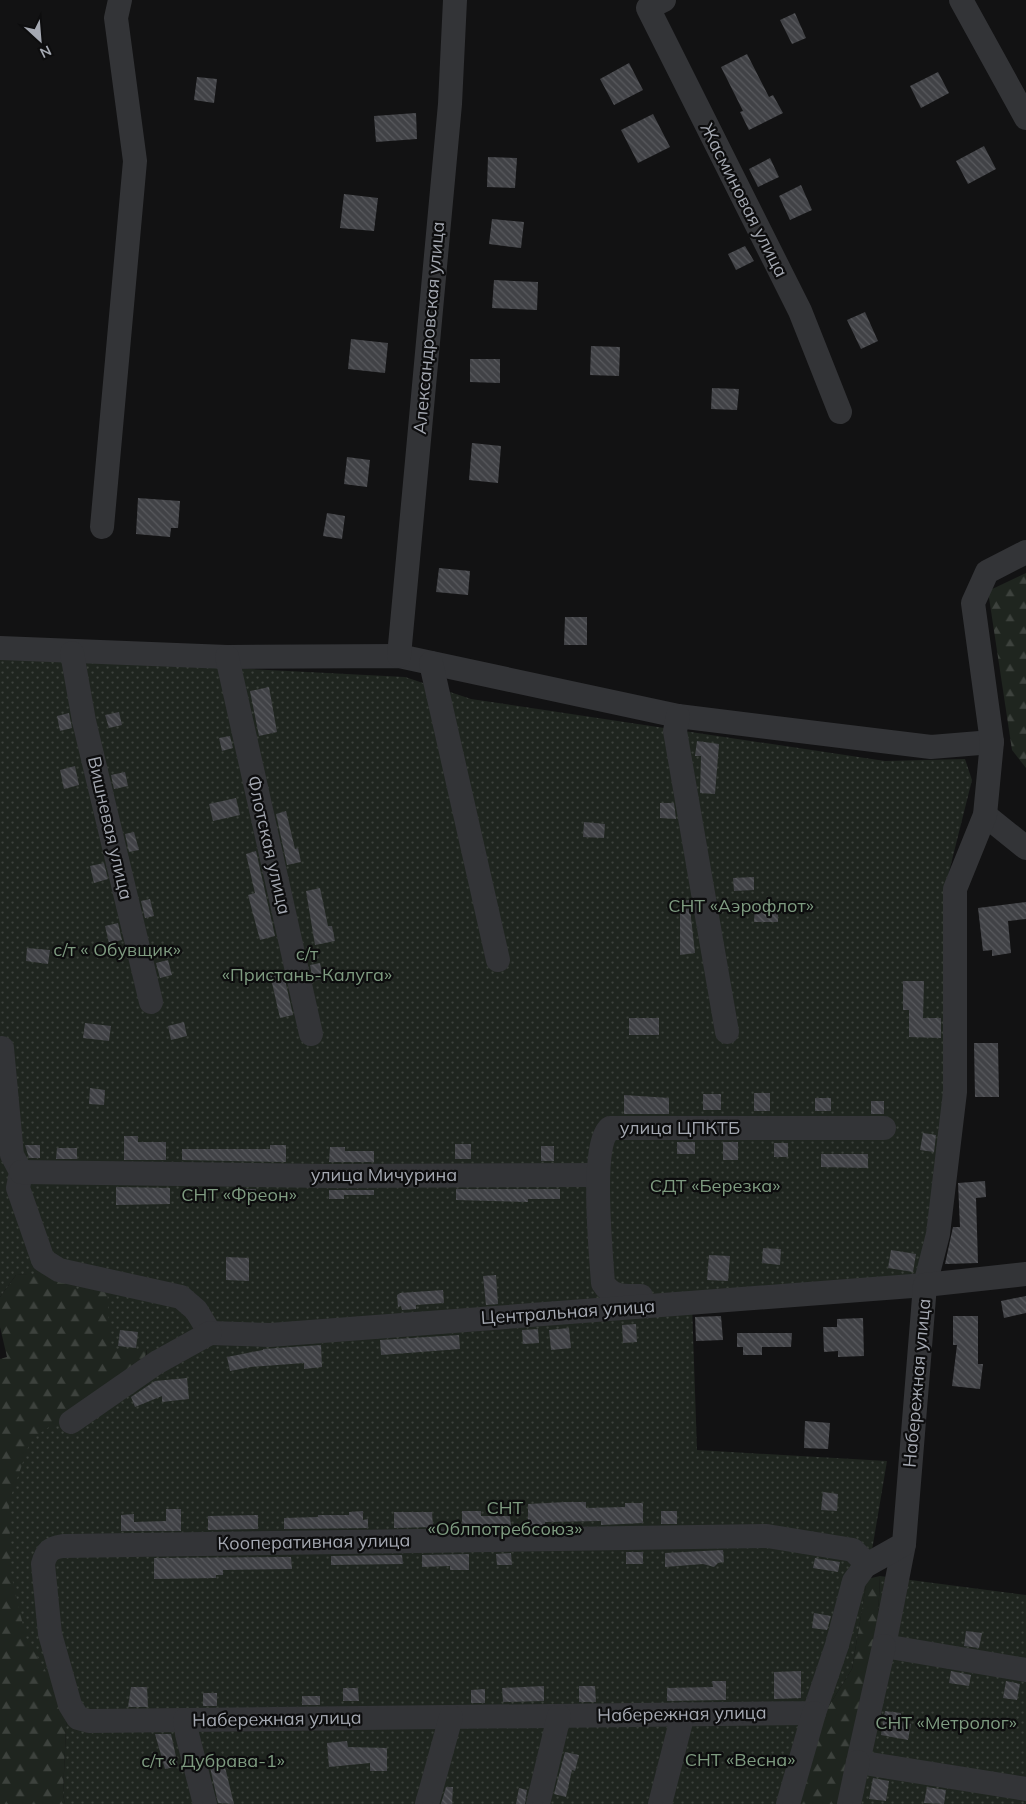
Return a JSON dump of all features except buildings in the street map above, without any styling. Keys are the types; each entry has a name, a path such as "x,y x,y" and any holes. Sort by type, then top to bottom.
{"street":[{"name":"Александровская улица","path":"399,656 450,104 456,0"},
{"name":"Жасминовая улица","path":"664,0 648,8 800,311 840,412"},
{"path":"961,0 1026,118"},
{"path":"102,527 136,160 118,9"},
{"path":"925,1286 938,1234 955,1092 955,889 985,815 992,742 973,603 987,572 1026,552"},
{"path":"0,648 72,653 227,657 399,656 678,716 931,747 992,742"},
{"name":"Вишневая улица","path":"72,653 84,721 151,1002"},
{"name":"Флотская улица","path":"227,657 311,1034"},
{"path":"432,663 498,960"},
{"path":"678,716 675,731 727,1032"},
{"path":"985,815 1026,848"},
{"path":"2,1048 12,1155 21,1172 18,1188 43,1260 59,1270 182,1297 196,1310 210,1333 156,1363 71,1422"},
{"name":"улица ЦПКТБ","path":"691,1302 678,1296 621,1296 606,1289 603,1282 598,1175 602,1140 610,1128 884,1128"},
{"name":"улица Мичурина","path":"21,1172 332,1176 598,1175"},
{"name":"Набережная улица","path":"849,1804 884,1646 904,1544 925,1286 1026,1274"},
{"name":"Центральная улица","path":"210,1333 270,1335 691,1302 925,1286"},
{"name":"Кооперативная улица","path":"50,1634 43,1564 45,1555 52,1548 62,1546 767,1536 853,1550 863,1560 865,1566"},
{"path":"788,1804 814,1713 837,1645 854,1581 865,1566 904,1544"},
{"name":"Набережная улица","path":"50,1634 70,1705 78,1718 88,1721 814,1713"},
{"path":"884,1646 1026,1670"},
{"path":"660,1804 683,1714"},
{"path":"538,1804 559,1716"},
{"path":"427,1804 451,1717"},
{"path":"185,1720 205,1804"},
{"path":"858,1762 1026,1789"}],"green space":[{"path":"1026,573 1026,768 1012,750 988,591"},
{"path":"0,656 405,677 471,699 885,761 965,759 972,780 947,880 948,1064 925,1284 692,1304 697,1450 887,1461 852,1669 825,1712 795,1804 65,1804 63,1794 67,1707 26,1638 11,1574 9,1502 31,1439 145,1363 147,1350 110,1349 107,1284 78,1290 50,1273 16,1275 0,1297"},
{"path":"50,1272 107,1284 147,1349 67,1707 63,1794 65,1804 0,1804 0,1359 7,1357 0,1327 0,1297 16,1275"},
{"path":"880,1576 876,1662 844,1804 795,1804 825,1712 852,1669 867,1579"},
{"name":"СНТ «Метролог»","path":"880,1576 1026,1595 1026,1804 844,1804 876,1662"}],"park label":[{"name":"СНТ «Аэрофлот»","path":"741,906"},
{"name":"с/т « Обувщик»","path":"117,950"},
{"name":"с/т «Пристань-Калуга»","path":"307,964"},
{"name":"СДТ «Березка»","path":"715,1186"},
{"name":"СНТ «Фреон»","path":"239,1195"},
{"name":"СНТ «Облпотребсоюз»","path":"505,1518"},
{"name":"СНТ «Весна»","path":"740,1760"},
{"name":"с/т « Дубрава-1»","path":"213,1761"}]}
